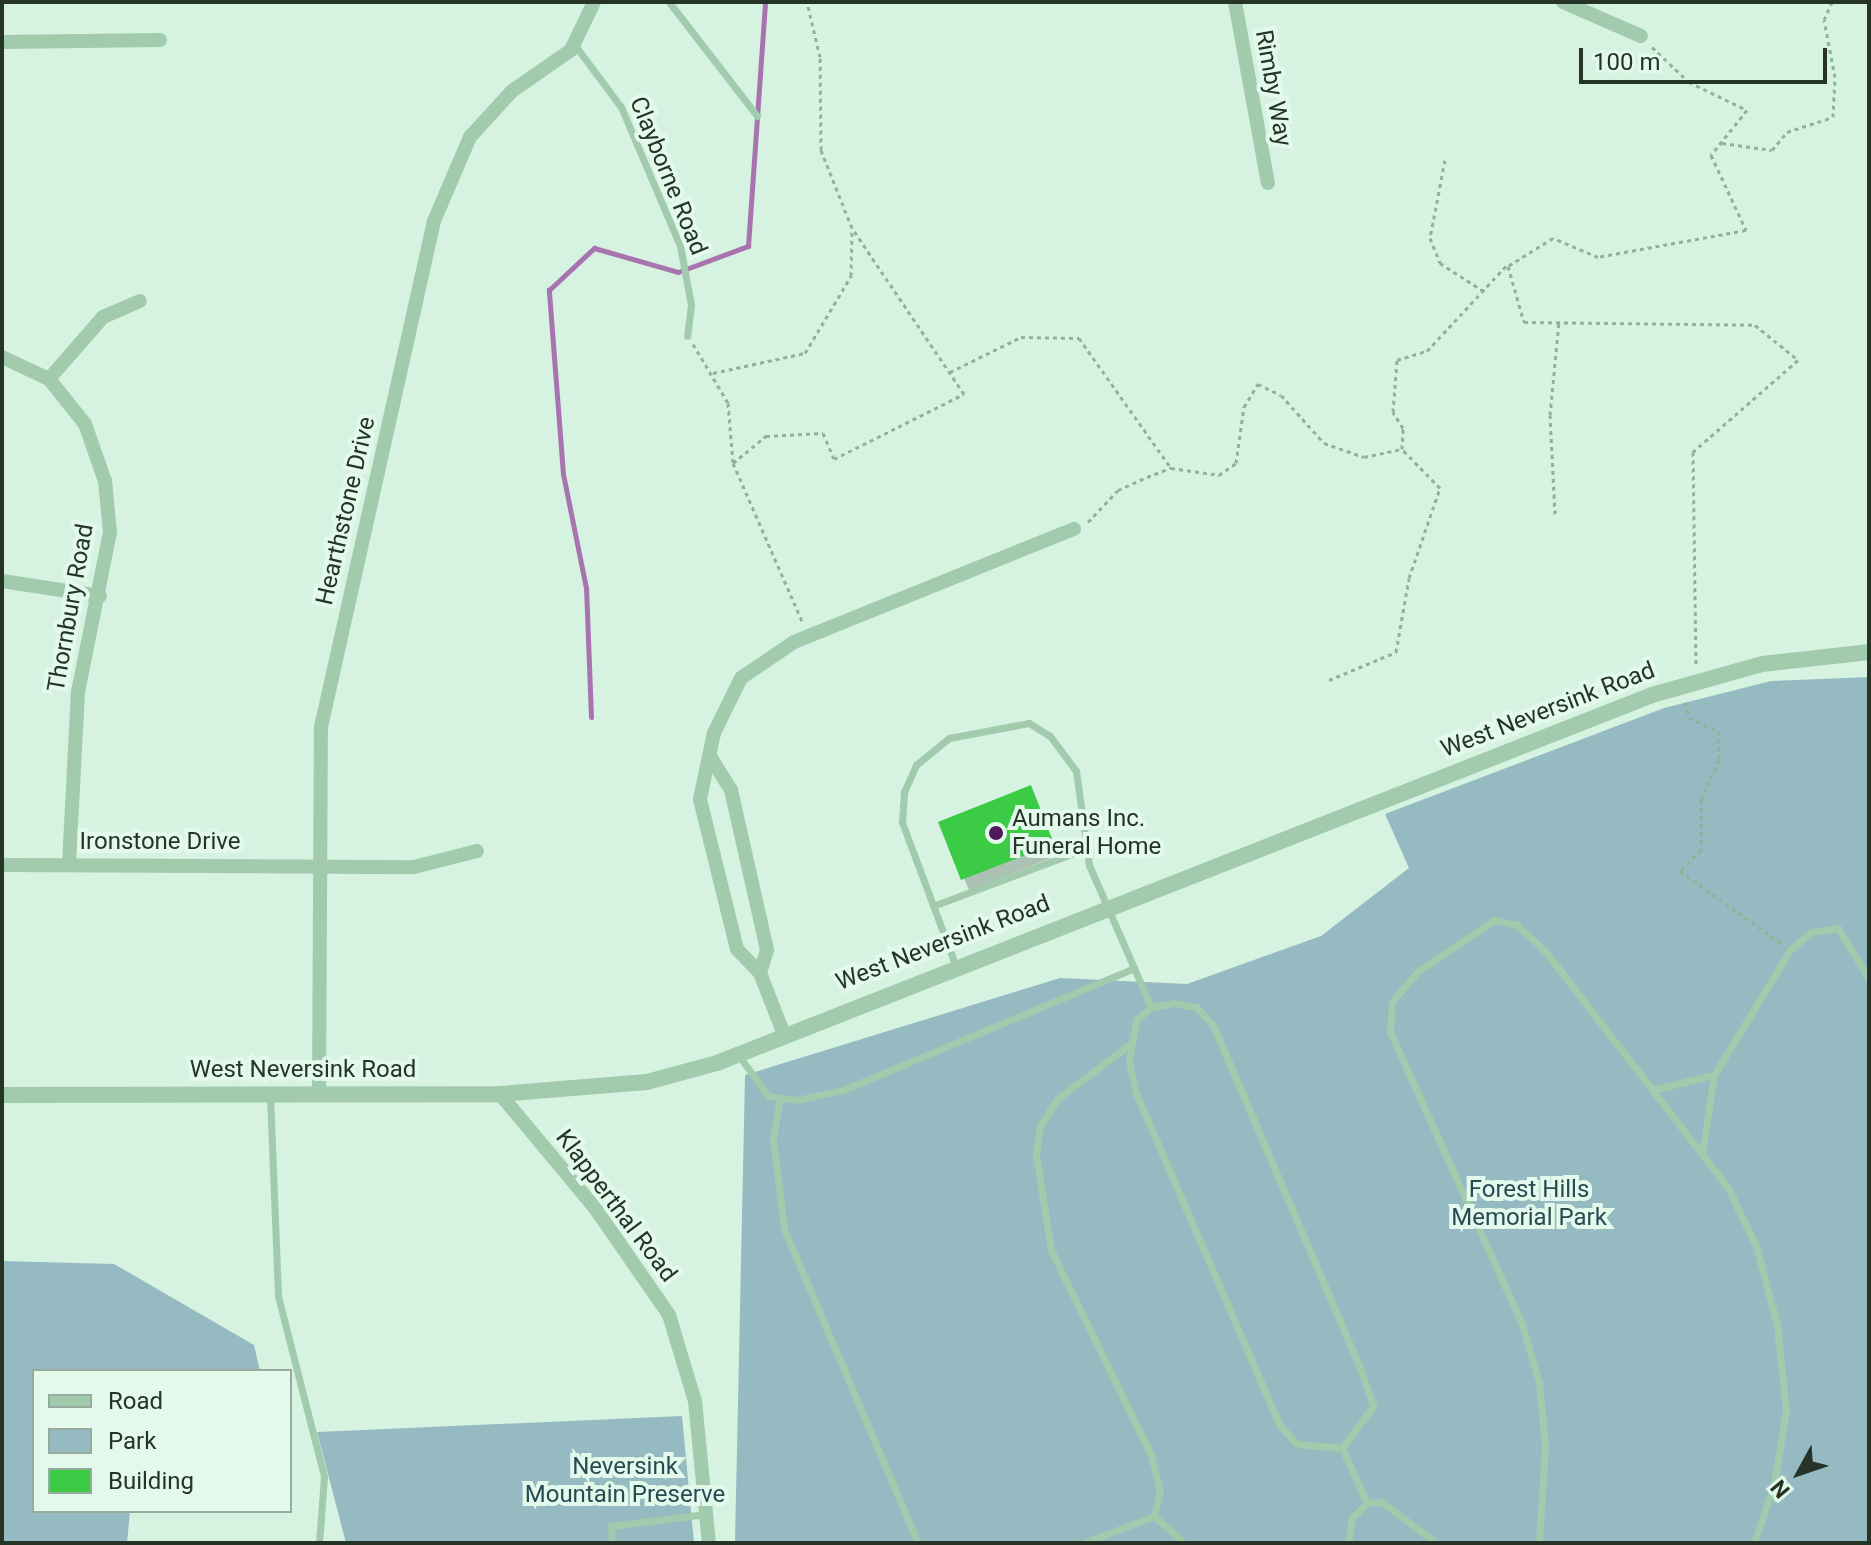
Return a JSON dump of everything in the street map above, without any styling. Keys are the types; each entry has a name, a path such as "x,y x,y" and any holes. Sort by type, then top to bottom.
{"street":[{"name":"Hearthstone Drive","path":"319,1093 321,727 443,190 482,122 574,44 594,2"},
{"name":"Rimby Way","path":"1235,2 1268,183"},
{"path":"1563,2 1641,36"},
{"path":"2,42 160,40"},
{"path":"49,379 87,331 140,301"},
{"name":"Thornbury Road","path":"2,357 49,379 85,424 103,469 110,532 100,596 78,692 69,864"},
{"path":"783,1032 760,973 737,949 700,799 726,701 768,656 1074,529"},
{"path":"2,581 100,596"},
{"name":"West Neversink Road","path":"2,1095 500,1094 647,1082 736,1052 955,964 1689,683 1869,652"},
{"path":"711,758 731,790 767,950 760,973"},
{"name":"Ironstone Drive","path":"2,865 318,864 414,867 477,851"},
{"name":"Klapperthal Road","path":"500,1094 595,1208 669,1315 689,1365 709,1543"}],"lane":[{"path":"669,2 757,116"},
{"name":"Clayborne Road","path":"574,44 621,107 680,246 691,305 687,336"},
{"path":"955,964 902,822 904,792 916,765 949,738 1013,721 1050,736 1076,771 1085,849 1106,906 1151,1007"},
{"path":"933,906 1085,849"},
{"path":"1539,1543 1545,1445 1539,1383 1522,1324 1390,1032 1392,1002 1417,972 1494,920 1517,925 1652,1090 1702,1154 1756,1246 1777,1325 1786,1410 1774,1484 1754,1543"},
{"path":"1702,1154 1714,1075 1790,950 1811,932 1838,928 1852,941 1869,979"},
{"path":"736,1052 753,1085 780,1098 843,1090 1134,968"},
{"path":"1151,1007 1196,1007 1213,1025 1373,1406 1342,1448 1297,1444 1280,1426 1136,1094 1130,1044 1136,1020 1151,1007"},
{"path":"1130,1044 1057,1099 1040,1126 1036,1155 1051,1250 1151,1455 1160,1490 1154,1516"},
{"path":"1652,1090 1714,1075"},
{"path":"269,1094 278,1296 324,1477 319,1543"},
{"path":"780,1098 773,1138 784,1229 918,1543"},
{"path":"1342,1448 1367,1503"},
{"path":"1348,1543 1352,1518 1367,1503"},
{"path":"1367,1503 1400,1510 1436,1543"},
{"path":"612,1543 611,1526 706,1514"},
{"path":"1084,1543 1154,1516"},
{"path":"1154,1516 1184,1543"}],"path":[{"path":"733,463 766,436 823,433 834,459 964,394 852,228 821,150 820,57 807,2"},
{"path":"1722,143 1772,150 1787,132 1833,117 1835,77 1824,20 1832,2"},
{"path":"1329,680 1396,652 1409,578 1440,488 1402,449 1403,428 1393,412 1397,360 1427,351 1441,329 1486,292 1495,270 1508,266 1553,238 1598,257 1746,230 1711,155 1747,110 1689,82 1641,36"},
{"path":"1445,160 1430,238 1440,263 1486,292"},
{"path":"713,373 805,353 851,276 852,228"},
{"path":"1508,266 1524,322 1755,325 1798,360 1693,452 1689,718 1718,731 1719,760 1701,800 1701,850 1680,871 1790,950"},
{"path":"1555,514 1550,415 1559,322"},
{"path":"687,336 713,373 728,403 733,463 808,634"},
{"path":"950,372 1021,337 1079,338 1171,468"},
{"path":"1074,529 1098,518 1118,490 1171,468 1219,475 1236,463 1244,407 1258,384 1281,395 1324,443 1364,457 1402,449"}],"green space":[{"name":"Forest Hills Memorial Park","path":"1869,677 1869,1543 735,1543 745,1075 1060,978 1187,984 1321,936 1409,868 1385,814 1664,708 1771,681"},
{"path":"2,1261 114,1264 254,1345 260,1369 32,1369 32,1513 130,1513 127,1543 2,1543"},
{"name":"Neversink Mountain Preserve","path":"682,1416 694,1543 346,1543 317,1432"}],"building":[{"name":"Aumans Inc. Funeral Home","path":"1031,785 1054,844 961,880 938,822"}],"waterway":[{"path":"591,717 586,588 563,474 549,290 594,248 678,272 748,246 765,2"}],"place":[{"name":"Aumans Inc. Funeral Home","path":"996,833"}]}
